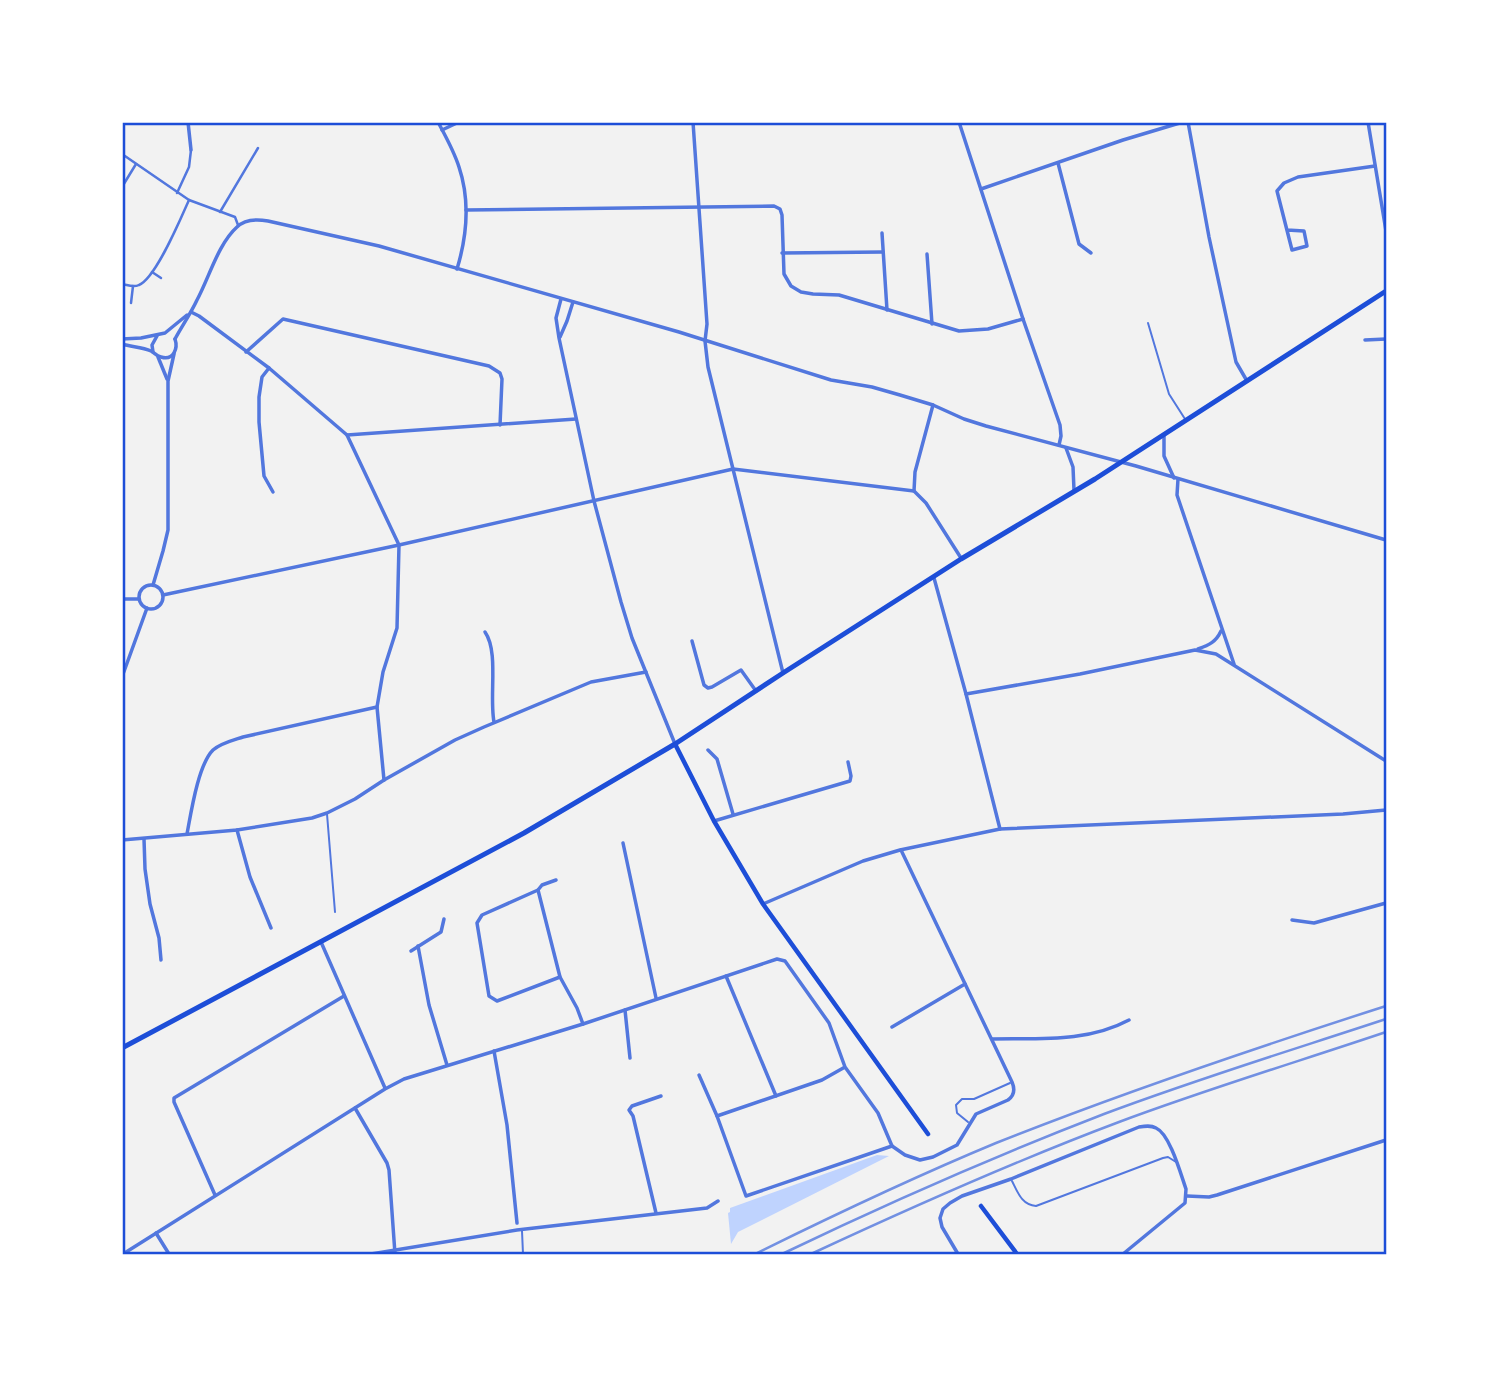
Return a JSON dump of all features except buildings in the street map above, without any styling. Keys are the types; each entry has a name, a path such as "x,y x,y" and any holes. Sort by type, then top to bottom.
{"main road":[{"path":"122,1048 524,833 675,744 961,559 1074,492 1387,291"},
{"path":"675,744 714,821 763,904 928,1133"},
{"path":"981,1206 1017,1255"}],"street":[{"path":"177,193 189,167 191,149 188,122"},
{"path":"438,122 460,167 463,183 466,230 457,269"},
{"path":"442,130 459,122"},
{"path":"693,122 708,367 783,673"},
{"path":"959,122 1060,425 1059,446"},
{"path":"981,189 1183,122"},
{"path":"1188,122 1236,362 1247,381"},
{"path":"1368,122 1387,231"},
{"path":"220,212 258,148"},
{"path":"122,154 189,200 235,217 238,225"},
{"path":"1058,163 1079,244 1091,253"},
{"path":"122,187 136,164"},
{"path":"1287,230 1304,231 1307,246 1292,250 1277,191 1284,183 1298,177 1375,166"},
{"path":"122,284 138,286 145,281 176,230 189,200"},
{"path":"466,210 774,206 781,212 784,274 796,289 813,295 839,295 932,324 966,331 988,329 1023,319"},
{"path":"175,339 223,246 238,225 259,219 379,246 831,380 872,387 933,405 970,421 1387,540"},
{"path":"881,233 887,310"},
{"path":"782,253 883,252"},
{"path":"927,254 932,324"},
{"path":"152,272 162,278"},
{"path":"131,303 133,286"},
{"path":"561,299 556,318 559,338 594,500 632,638 675,744"},
{"path":"559,338 573,302"},
{"path":"122,341 165,333 191,311"},
{"path":"191,311 269,368 347,435 399,545 397,628 383,672 377,707 384,780"},
{"path":"246,352 283,319 489,366 500,373 502,379 500,425"},
{"path":"153,585 167,530 168,381 177,347 175,339 165,333"},
{"path":"157,335 152,345 168,381"},
{"path":"1365,340 1387,339"},
{"path":"122,341 165,358 174,354"},
{"path":"269,368 262,377 259,422 264,476 273,492"},
{"path":"914,491 915,472 933,405"},
{"path":"347,435 576,419"},
{"path":"1164,435 1164,456 1176,478 1177,495 1235,666"},
{"path":"1066,448 1073,467 1074,492"},
{"path":"163,595 399,545 733,469 914,491 926,503 961,559"},
{"path":"934,578 1000,829"},
{"path":"153,585 163,595 161,603 151,609 139,599 144,587 153,585"},
{"path":"122,599 139,599"},
{"path":"122,677 147,608"},
{"path":"966,694 1195,650 1210,645 1218,638 1222,629"},
{"path":"485,632 491,640 494,722"},
{"path":"692,641 704,685 712,687 741,670 755,691"},
{"path":"1195,650 1216,654 1387,761"},
{"path":"122,840 237,830 327,813 455,740 494,722 591,682 646,672"},
{"path":"187,834 199,777 214,749 243,737 377,707"},
{"path":"708,750 717,759 733,814"},
{"path":"714,821 850,781 848,762"},
{"path":"763,904 863,861 900,850 1000,829 1387,810"},
{"path":"237,830 250,877 271,928"},
{"path":"144,839 148,892 159,938 161,960"},
{"path":"623,843 656,998"},
{"path":"122,1255 385,1088 404,1079 583,1024 777,959 785,961 829,1023 845,1067 878,1113 892,1146 919,1160 933,1157 957,1145 976,1114 1011,1097 1013,1082 900,850"},
{"path":"556,880 482,915 477,923 489,996 497,1001 560,978"},
{"path":"538,890 560,978 583,1024"},
{"path":"1292,920 1314,923 1387,903"},
{"path":"411,951 441,932 444,919"},
{"path":"321,943 385,1088"},
{"path":"418,946 429,1005 447,1065"},
{"path":"726,976 776,1096"},
{"path":"892,1027 965,984"},
{"path":"215,1195 174,1098 344,996"},
{"path":"625,1010 630,1058"},
{"path":"992,1039 1072,1038 1114,1028 1129,1020"},
{"path":"494,1051 507,1125 517,1223"},
{"path":"717,1116 822,1080 845,1067"},
{"path":"699,1075 746,1196 892,1146"},
{"path":"656,1213 633,1116 629,1110 632,1106 661,1096"},
{"path":"355,1108 390,1170 395,1252"},
{"path":"958,1255 940,1218 943,1209 962,1196 1012,1179 1139,1127 1156,1127 1163,1134 1177,1163 1187,1196 1185,1203 1178,1210 1123,1255"},
{"path":"1187,1196 1217,1195 1387,1140"},
{"path":"372,1255 522,1230 707,1208 718,1201"},
{"path":"156,1233 169,1255"}],"lane":[{"path":"1148,323 1169,394 1185,420"},
{"path":"327,813 335,912"},
{"path":"969,1123 957,1113 956,1109 962,1099 974,1099 1013,1082"},
{"path":"1012,1179 1024,1202 1036,1206 1163,1158 1168,1157 1177,1163"},
{"path":"522,1230 523,1255"}],"water":[{"path":"877,1155 889,1156 738,1232 731,1244 728,1213 730,1208"}],"railway":[{"path":"755,1254 996,1143 1190,1071 1386,1006"},
{"path":"782,1254 942,1181 1104,1114 1386,1019"},
{"path":"811,1254 964,1185 1080,1137 1185,1098 1386,1032"}]}
